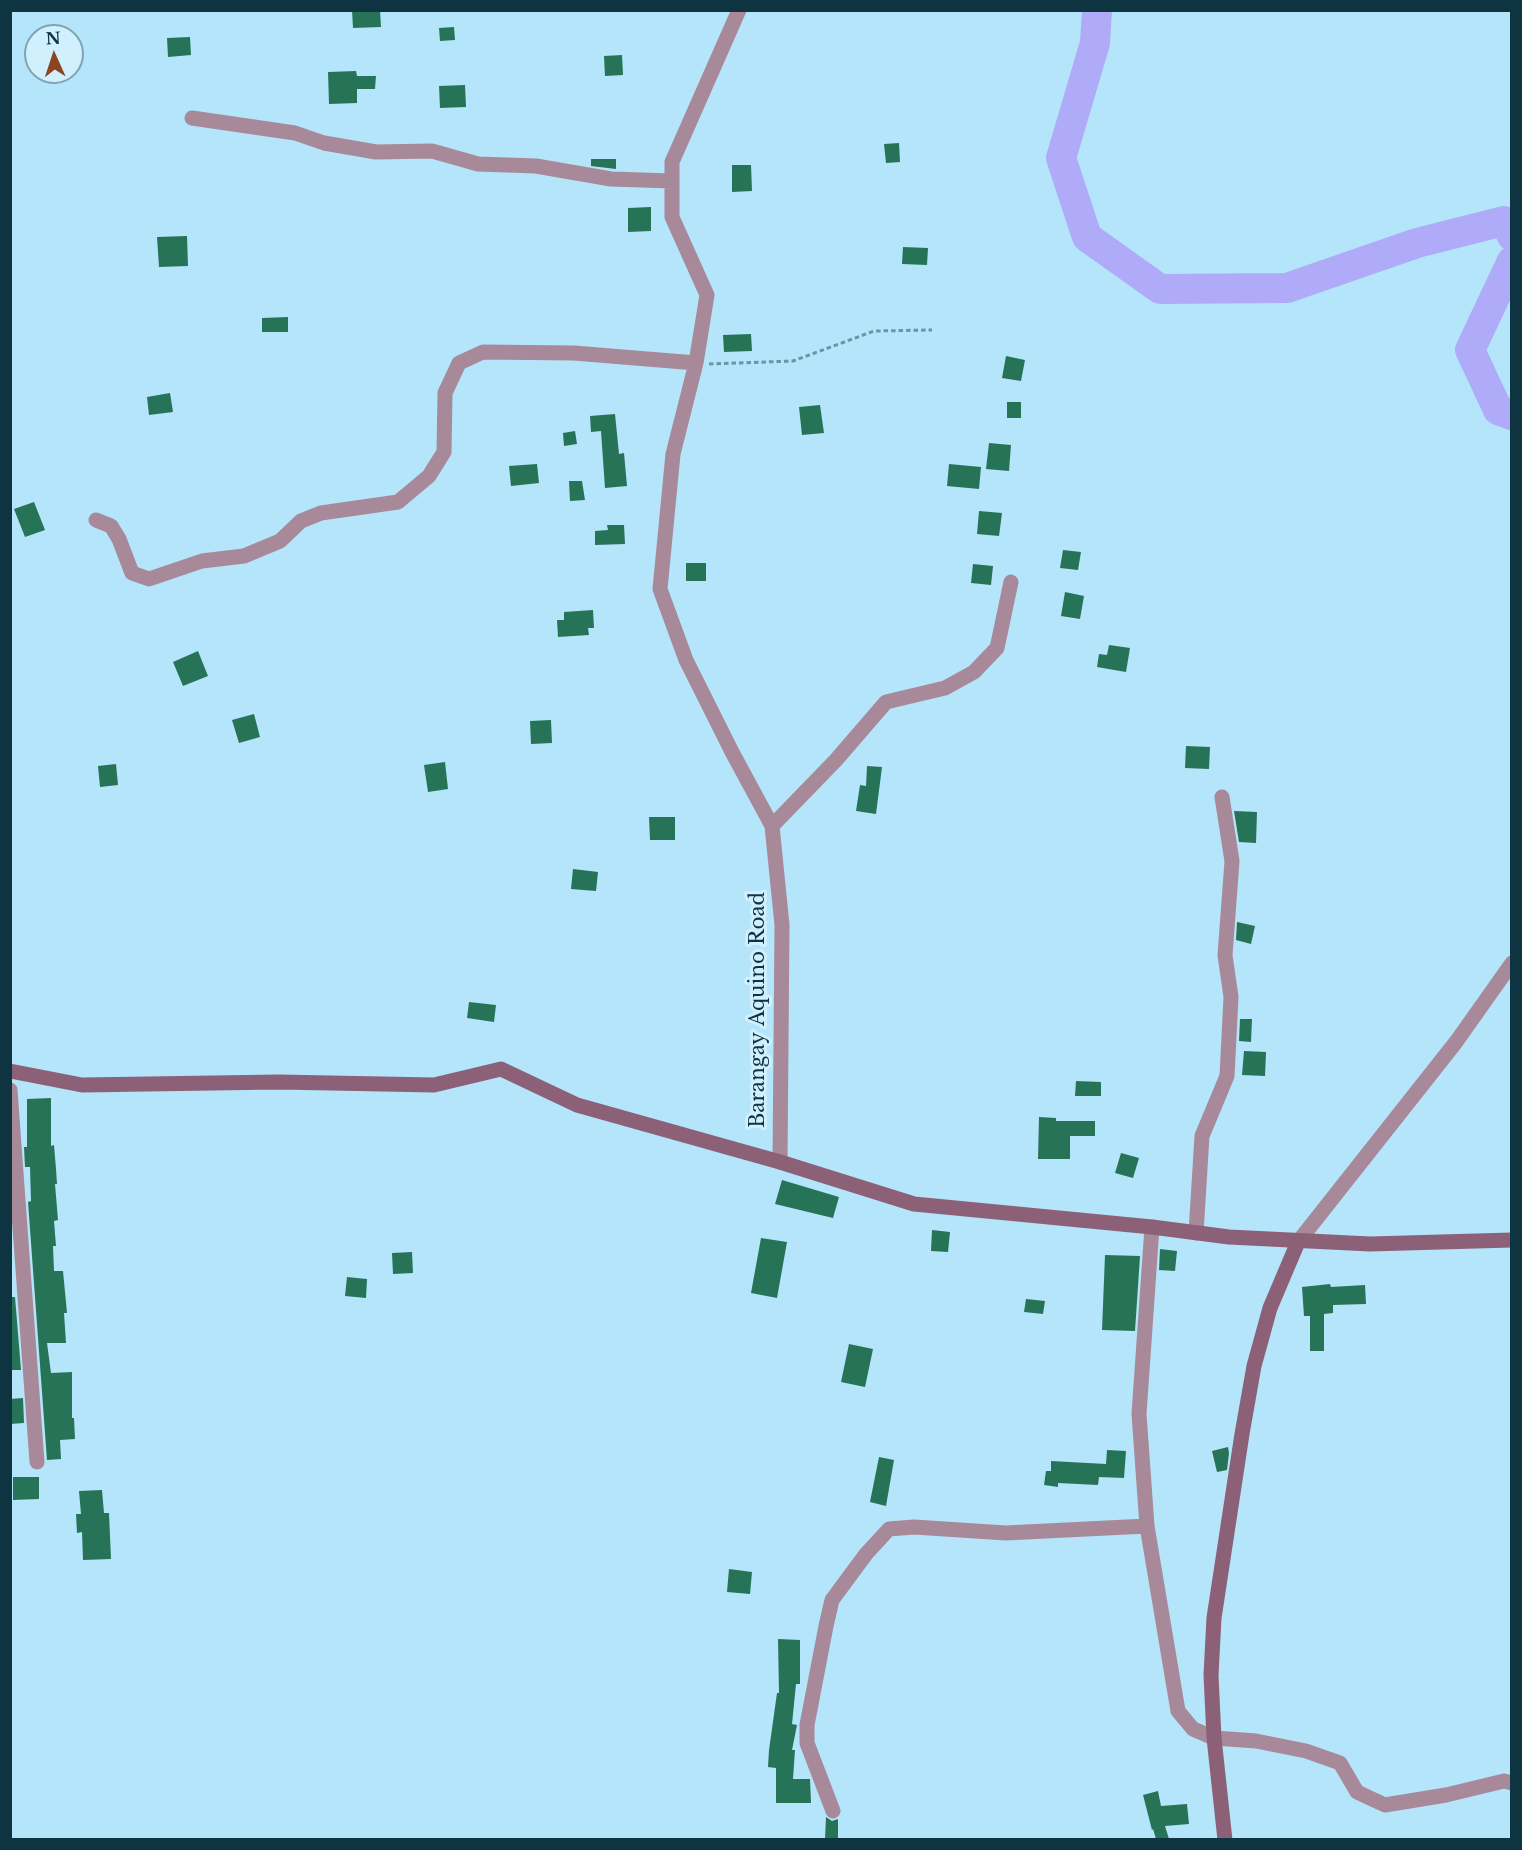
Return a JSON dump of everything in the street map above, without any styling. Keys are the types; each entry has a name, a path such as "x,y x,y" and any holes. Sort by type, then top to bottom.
{"street":[{"name":"Barangay Aquino Road","path":"740,10 672,162 672,217 706,295 696,363 673,454 660,589 686,660 772,826 782,925 780,1162"},
{"path":"192,118 295,133 324,143 376,152 432,152 478,164 536,166 611,179 672,181"},
{"path":"96,520 111,526 119,539 132,573 149,579 202,561 244,556 280,541 302,521 321,513 398,502 429,476 444,452 445,393 459,363 483,352 574,353 696,363"},
{"path":"772,826 836,760 886,702 945,688 974,672 982,664 997,648 1011,582"},
{"path":"1196,1233 1202,1136 1227,1076 1231,997 1225,955 1232,861 1222,797"},
{"path":"1225,1839 1214,1738 1211,1675 1214,1618 1254,1366 1270,1308 1298,1242 1456,1042 1512,963"},
{"path":"10,1071 82,1085 279,1082 434,1085 501,1069 577,1105 780,1162 914,1204 1152,1227 1229,1237 1298,1242 1370,1244 1512,1240"},
{"path":"10,1090 37,1462"},
{"path":"1152,1227 1139,1414 1147,1526 1178,1711 1193,1729 1214,1738 1256,1741 1306,1751 1341,1763 1357,1792 1385,1805 1446,1795 1504,1781 1512,1783"},
{"path":"833,1811 807,1743 807,1725 826,1626 832,1600 866,1554 890,1529 914,1527 1006,1533 1147,1526"}],"path":[{"path":"696,363 793,361 874,331 932,330"}],"building":[{"path":"352,10 380,10 381,27 353,28"},
{"path":"454,27 455,40 440,41 439,28"},
{"path":"190,37 191,55 168,57 167,38"},
{"path":"622,55 623,75 605,76 604,56"},
{"path":"356,71 357,76 376,76 375,89 357,89 357,103 329,104 328,72"},
{"path":"465,85 466,107 440,108 439,86"},
{"path":"899,143 900,162 886,163 884,144"},
{"path":"591,159 616,159 616,169 591,166"},
{"path":"732,165 751,165 752,191 732,192"},
{"path":"651,207 651,231 628,232 628,208"},
{"path":"187,236 188,266 159,267 157,237"},
{"path":"903,247 928,248 927,265 902,264"},
{"path":"288,317 288,332 262,332 262,318"},
{"path":"751,334 752,351 724,352 723,335"},
{"path":"1006,356 1025,360 1021,381 1002,378"},
{"path":"170,393 173,412 149,415 147,397"},
{"path":"1007,402 1021,402 1021,418 1007,418"},
{"path":"820,405 824,433 802,435 799,407"},
{"path":"615,414 619,454 624,453 627,486 605,488 601,431 591,432 590,416"},
{"path":"575,431 577,444 564,446 563,433"},
{"path":"989,443 1011,445 1009,471 986,469"},
{"path":"537,464 539,483 511,486 509,466"},
{"path":"949,464 981,467 979,489 947,486"},
{"path":"569,481 582,481 585,500 570,501"},
{"path":"34,502 45,530 25,537 14,509"},
{"path":"979,511 1002,513 999,536 977,534"},
{"path":"607,525 624,525 625,544 595,545 595,531 608,530"},
{"path":"1063,550 1081,552 1078,570 1060,568"},
{"path":"686,563 706,563 706,581 686,581"},
{"path":"973,564 993,566 991,585 971,583"},
{"path":"1065,592 1084,596 1080,619 1061,616"},
{"path":"593,610 594,628 588,628 589,635 558,637 557,620 564,620 564,612"},
{"path":"1109,645 1130,648 1126,672 1097,667 1099,654 1107,655"},
{"path":"198,651 208,676 183,686 173,662"},
{"path":"254,714 260,737 239,743 232,720"},
{"path":"551,720 552,743 531,744 530,721"},
{"path":"1186,746 1210,747 1209,769 1185,768"},
{"path":"445,762 448,789 428,792 424,765"},
{"path":"116,764 118,785 100,787 98,766"},
{"path":"867,766 882,767 876,814 856,811 860,785 866,786"},
{"path":"1234,811 1257,812 1256,843 1239,842"},
{"path":"649,817 675,817 675,840 650,840"},
{"path":"573,869 598,872 596,891 571,889"},
{"path":"1237,922 1255,926 1251,944 1236,940"},
{"path":"469,1002 496,1005 494,1022 467,1018"},
{"path":"1240,1019 1252,1019 1251,1042 1239,1041"},
{"path":"1244,1051 1266,1052 1265,1076 1242,1075"},
{"path":"1076,1081 1101,1082 1101,1096 1075,1096"},
{"path":"51,1098 51,1146 54,1145 58,1220 54,1221 56,1246 53,1246 54,1271 63,1271 67,1313 64,1313 66,1343 47,1343 51,1373 72,1372 72,1418 74,1418 75,1439 60,1440 61,1459 47,1460 28,1202 31,1201 30,1167 25,1167 24,1147 27,1147 27,1099"},
{"path":"1039,1117 1056,1118 1056,1121 1095,1121 1095,1136 1070,1136 1070,1159 1038,1159"},
{"path":"1121,1153 1139,1158 1133,1178 1115,1173"},
{"path":"782,1180 839,1197 833,1218 775,1204"},
{"path":"932,1230 950,1232 948,1252 931,1251"},
{"path":"761,1238 787,1242 777,1298 751,1293"},
{"path":"1160,1249 1177,1251 1175,1271 1159,1270"},
{"path":"412,1252 413,1273 393,1274 392,1253"},
{"path":"1105,1255 1140,1256 1135,1331 1102,1330"},
{"path":"347,1277 367,1279 366,1298 345,1296"},
{"path":"1330,1284 1331,1287 1365,1285 1366,1304 1333,1305 1333,1313 1324,1314 1324,1351 1310,1351 1310,1316 1304,1316 1302,1287"},
{"path":"10,1297 15,1297 21,1370 10,1370"},
{"path":"1026,1299 1045,1301 1043,1314 1024,1312"},
{"path":"849,1344 873,1349 865,1387 841,1382"},
{"path":"23,1398 24,1423 10,1424 10,1399"},
{"path":"1228,1447 1227,1470 1217,1472 1212,1451"},
{"path":"1107,1450 1126,1451 1124,1478 1099,1477 1098,1485 1058,1483 1058,1487 1044,1485 1046,1471 1051,1471 1051,1461 1106,1464"},
{"path":"879,1457 894,1460 886,1506 870,1502"},
{"path":"13,1477 39,1477 39,1499 13,1500"},
{"path":"102,1490 104,1513 109,1513 111,1559 83,1560 82,1532 77,1533 76,1514 81,1514 79,1491"},
{"path":"729,1569 752,1572 750,1594 727,1592"},
{"path":"778,1639 800,1640 800,1684 796,1684 792,1724 797,1725 792,1750 795,1750 793,1779 810,1779 811,1803 776,1803 776,1768 768,1767 777,1693 779,1693"},
{"path":"1158,1791 1161,1806 1187,1804 1189,1824 1165,1826 1169,1839 1156,1839 1143,1795"},
{"path":"826,1817 832,1821 838,1819 838,1839 825,1839"}],"waterway":[{"path":"1097,10 1095,43 1061,158 1087,237 1160,289 1287,288 1417,243 1504,221 1512,236"},
{"path":"1512,261 1470,350 1498,410 1512,415"}]}
